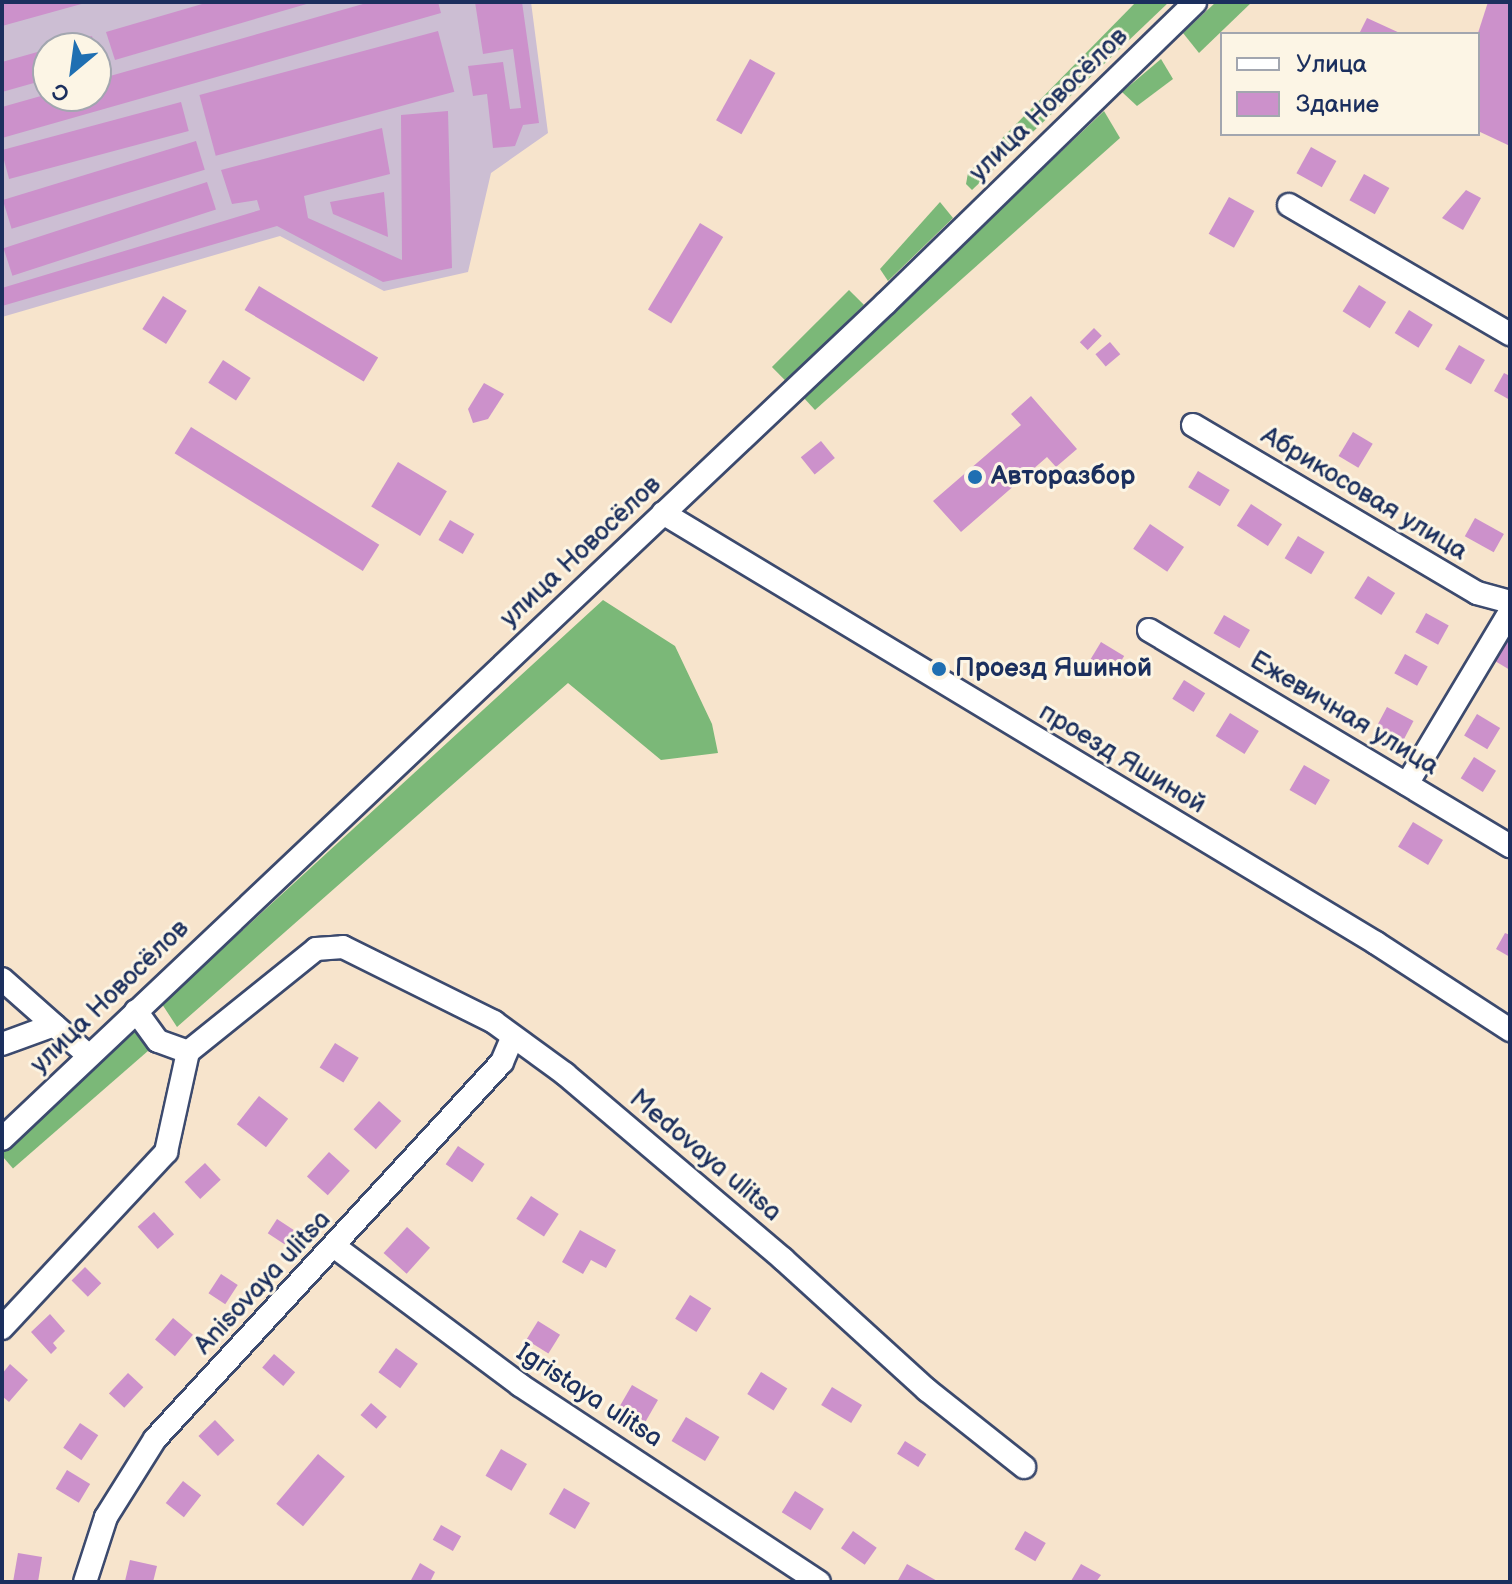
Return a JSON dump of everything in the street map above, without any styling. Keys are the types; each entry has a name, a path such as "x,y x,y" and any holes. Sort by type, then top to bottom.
{"street":[{"name":"улица Новосёлов","path":"2,1139 663,513 1195,2"},
{"path":"1289,205 1510,334"},
{"name":"Абрикосовая улица","path":"1193,425 1477,593 1510,602"},
{"name":"проезд Яшиной","path":"663,513 1376,943 1510,1030"},
{"path":"1407,784 1510,612"},
{"name":"Ежевичная улица","path":"1149,630 1510,846"},
{"name":"Medovaya ulitsa","path":"188,1052 316,949 343,947 494,1022 512,1039 565,1074 783,1259 927,1390 1024,1467"},
{"path":"2,979 89,1056"},
{"path":"2,1328 166,1152 188,1052 158,1041 136,1011"},
{"path":"2,1044 54,1025"},
{"name":"Anisovaya ulitsa","path":"85,1582 106,1517 155,1439 335,1247 502,1062 512,1039"},
{"name":"Igristaya ulitsa","path":"335,1247 520,1385 819,1582"}],"shaded area":[{"path":"2,2 531,2 548,133 491,173 468,272 384,291 280,236 2,317"}],"green space":[{"path":"1136,2 1169,2 972,190 966,184 968,173"},
{"path":"1216,2 1252,2 1199,53 1183,33"},
{"path":"1161,59 1173,79 1137,106 1122,92"},
{"path":"1104,111 1120,138 815,410 803,397"},
{"path":"940,202 953,218 888,281 880,269"},
{"path":"849,290 864,305 787,382 772,367"},
{"path":"603,600 675,646 712,724 718,753 661,760 568,683 177,1027 162,1004"},
{"path":"136,1031 151,1048 13,1168 2,1156 2,1147"}],"building":[{"path":"3,2 84,2 85,3 2,26"},
{"path":"209,2 310,3 115,60 112,32 106,32"},
{"path":"370,2 438,2 441,13 112,107 112,75"},
{"path":"475,2 522,2 539,123 523,125 515,146 493,148 487,94 473,96 468,66 503,62 510,109 521,108 513,49 483,54"},
{"path":"1488,2 1510,2 1510,146 1480,132 1478,32"},
{"path":"1367,18 1398,32 1360,32"},
{"path":"438,31 454,92 216,156 199,95"},
{"path":"32,54 32,84 2,92 2,62"},
{"path":"750,59 775,73 741,134 716,120"},
{"path":"32,99 32,112 93,112 2,138 2,107"},
{"path":"181,102 189,131 9,179 2,150"},
{"path":"448,111 452,268 383,282 277,226 2,306 2,288 260,210 257,200 232,204 221,170 382,128 390,174 304,196 308,218 402,260 401,115"},
{"path":"196,141 205,170 12,229 3,200"},
{"path":"1311,147 1336,161 1322,187 1296,173"},
{"path":"1364,174 1389,188 1375,214 1349,200"},
{"path":"207,182 216,210 12,276 3,248"},
{"path":"1466,190 1481,198 1463,230 1442,218"},
{"path":"384,192 388,237 333,214 330,202"},
{"path":"1229,197 1254,211 1234,248 1209,234"},
{"path":"700,223 723,237 671,323 648,310"},
{"path":"1359,285 1386,302 1370,328 1343,311"},
{"path":"259,286 378,358 364,382 245,310"},
{"path":"163,296 187,311 166,344 142,329"},
{"path":"1409,310 1433,325 1418,348 1395,333"},
{"path":"1094,328 1102,336 1088,350 1080,342"},
{"path":"1110,342 1120,354 1106,366 1095,354"},
{"path":"1459,345 1485,360 1471,384 1445,369"},
{"path":"223,360 251,378 236,401 208,383"},
{"path":"1504,373 1510,376 1510,400 1494,391"},
{"path":"484,383 504,394 488,419 473,423 468,409"},
{"path":"1031,396 1077,449 1056,467 1047,457 961,532 933,501 1021,425 1011,414"},
{"path":"191,427 379,545 363,571 175,453"},
{"path":"1353,432 1373,444 1358,468 1339,456"},
{"path":"821,441 835,458 815,474 801,457"},
{"path":"398,462 447,491 420,536 371,507"},
{"path":"1198,471 1230,490 1220,506 1188,487"},
{"path":"1251,504 1282,524 1268,546 1237,526"},
{"path":"1475,518 1504,534 1494,552 1465,536"},
{"path":"450,520 474,534 463,554 438,540"},
{"path":"1150,524 1184,547 1167,572 1133,549"},
{"path":"1298,536 1325,552 1311,574 1285,558"},
{"path":"1368,576 1395,593 1381,615 1354,598"},
{"path":"1426,613 1449,626 1438,645 1415,632"},
{"path":"1224,615 1250,630 1239,648 1214,633"},
{"path":"1510,635 1510,670 1495,661"},
{"path":"1101,642 1124,656 1113,675 1090,661"},
{"path":"1405,654 1428,667 1417,686 1394,673"},
{"path":"1184,680 1205,693 1194,712 1172,699"},
{"path":"1387,707 1413,721 1404,740 1377,726"},
{"path":"1230,713 1259,731 1245,754 1216,736"},
{"path":"1477,714 1500,728 1487,749 1464,735"},
{"path":"1474,757 1496,771 1483,792 1461,778"},
{"path":"1304,765 1330,780 1315,805 1290,790"},
{"path":"1413,822 1443,840 1428,865 1398,847"},
{"path":"1505,933 1510,935 1510,957 1496,949"},
{"path":"335,1043 359,1058 343,1082 320,1068"},
{"path":"259,1096 288,1119 266,1147 237,1124"},
{"path":"379,1101 401,1121 376,1149 354,1129"},
{"path":"458,1146 485,1164 472,1182 446,1164"},
{"path":"329,1152 350,1171 328,1195 307,1177"},
{"path":"205,1163 221,1180 200,1199 185,1182"},
{"path":"531,1196 559,1214 544,1237 516,1219"},
{"path":"154,1212 174,1234 158,1249 138,1227"},
{"path":"277,1219 294,1230 285,1244 268,1233"},
{"path":"407,1227 430,1248 407,1274 384,1253"},
{"path":"580,1230 616,1250 606,1268 591,1260 583,1274 562,1262"},
{"path":"85,1267 101,1283 88,1297 72,1280"},
{"path":"221,1274 238,1285 225,1304 208,1293"},
{"path":"690,1295 711,1308 696,1332 675,1319"},
{"path":"50,1314 65,1331 53,1343 57,1348 51,1354 31,1332"},
{"path":"173,1318 193,1335 175,1356 155,1339"},
{"path":"538,1321 560,1335 548,1353 526,1340"},
{"path":"396,1348 418,1364 400,1388 378,1372"},
{"path":"274,1354 295,1372 283,1386 262,1368"},
{"path":"10,1364 28,1380 9,1402 2,1396 2,1374"},
{"path":"761,1372 787,1388 774,1410 747,1394"},
{"path":"128,1373 143,1387 124,1408 109,1393"},
{"path":"632,1385 658,1400 645,1423 619,1408"},
{"path":"832,1387 862,1405 851,1423 821,1405"},
{"path":"371,1403 387,1417 376,1429 361,1415"},
{"path":"686,1417 719,1437 705,1461 672,1441"},
{"path":"215,1420 234,1440 218,1456 198,1436"},
{"path":"80,1423 98,1435 81,1460 63,1448"},
{"path":"905,1441 926,1454 918,1467 897,1454"},
{"path":"501,1449 527,1464 511,1491 485,1476"},
{"path":"318,1454 345,1476 303,1526 276,1504"},
{"path":"67,1470 90,1484 79,1503 56,1489"},
{"path":"183,1481 201,1495 184,1517 166,1503"},
{"path":"564,1488 590,1503 575,1529 549,1514"},
{"path":"795,1491 824,1509 811,1530 782,1512"},
{"path":"441,1525 461,1536 453,1551 433,1540"},
{"path":"853,1531 877,1548 865,1565 841,1548"},
{"path":"1025,1531 1046,1543 1035,1561 1014,1549"},
{"path":"18,1553 42,1557 38,1582 13,1582"},
{"path":"130,1560 157,1566 153,1582 125,1581"},
{"path":"420,1563 435,1572 430,1582 410,1582"},
{"path":"907,1564 939,1582 897,1582"},
{"path":"1081,1564 1101,1575 1096,1582 1071,1581"}],"place":[{"name":"Авторазбор","path":"975,477"},
{"name":"Проезд Яшиной","path":"939,669"}]}
